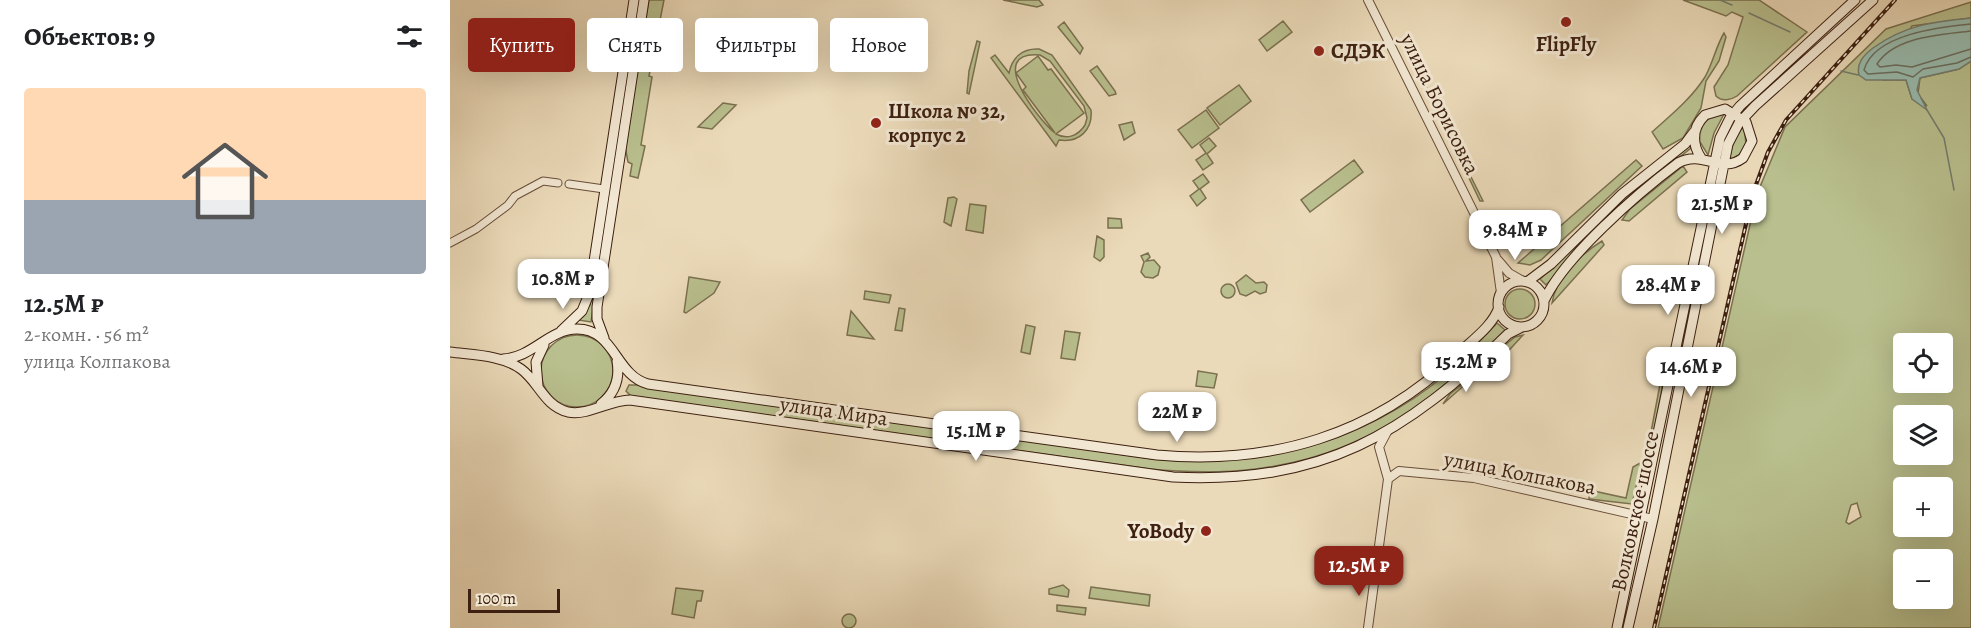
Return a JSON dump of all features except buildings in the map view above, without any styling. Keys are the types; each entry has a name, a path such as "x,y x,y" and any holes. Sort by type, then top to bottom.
{"main road":[{"path":"542,394 536,378 536,362 551,338 578,316 587,300 634,0"},
{"path":"599,406 611,395 617,380 618,364 599,327 597,307 644,0"},
{"name":"Волковское шоссе","path":"1628,628 1653,519 1723,131 1855,0"},
{"name":"Волковское шоссе","path":"1739,115 1873,0"},
{"path":"1722,109 1739,115 1751,131 1750,149 1735,164 1717,163 1691,157 1683,160 1634,199 1570,264 1544,301 1543,311 1538,319 1528,326 1521,327 1508,322 1499,308 1501,293 1512,283 1525,281 1551,264 1601,214 1685,144 1702,117 1712,111 1722,109"},
{"path":"1694,132 1695,146 1701,158"},
{"name":"Волковское шоссе","path":"1617,628 1717,163"},
{"path":"1525,281 1538,289 1544,301"},
{"name":"улица Мира","path":"498,359 526,354 569,330 585,330 609,345 629,375 648,384 1157,455 1219,458 1270,452 1318,441 1383,411 1451,361 1495,318 1499,308"},
{"name":"улица Мира","path":"450,352 498,359 523,370 553,405 568,412 587,411 599,406 630,400 1173,477 1256,475 1295,468 1358,446 1388,432 1441,397 1508,334 1521,327"}],"street":[{"name":"улица Борисовка","path":"1368,0 1496,257 1509,273 1525,281"},
{"path":"450,243 476,229 508,205 515,196 543,181 558,183"},
{"path":"569,184 604,189"},
{"name":"улица Борисовка","path":"1496,257 1501,293"},
{"path":"1380,454 1380,442 1388,432"},
{"path":"1358,446 1371,447 1380,454 1388,479 1368,628"},
{"path":"1385,464 1399,471 1388,479"},
{"name":"улица Колпакова","path":"1399,471 1474,478 1653,519"}],"green space":[{"path":"637,0 640,0 637,18 634,18"},
{"path":"649,0 664,0 660,18 646,18"},
{"path":"1003,0 1039,0 1043,5 1037,7"},
{"path":"1683,0 1759,0 1807,32 1737,96 1724,100 1716,96 1714,87 1728,65 1743,17 1732,12 1726,16"},
{"path":"1971,2 1971,18 1912,26 1883,80 1906,80 1912,99 1927,106 1918,94 1920,78 1959,69 1971,61 1971,628 1658,628 1757,194 1785,127 1886,29","holes":["1857,503 1861,517 1849,524 1846,522 1851,505"]},
{"path":"1283,21 1292,32 1267,51 1259,40"},
{"path":"1064,22 1083,48 1080,54 1058,27"},
{"path":"1724,33 1726,37 1719,61 1706,81 1701,108 1683,138 1663,149 1652,132 1680,106 1705,77"},
{"path":"977,41 980,42 969,94 967,93 969,71"},
{"path":"1407,48 1483,201 1480,201"},
{"path":"1039,49 1052,55 1091,110 1090,124 1083,134 1073,139 1059,140 1056,146 991,58 995,55 1009,73 1015,59 1028,50","holes":["1040,55 1050,61 1084,106 1087,118 1079,132 1064,137 1056,134 1084,113 1051,69 1048,70 1038,56 1016,73 1016,63 1024,56","1016,73 1026,87 1023,90 1055,133 1028,102 1020,88"]},
{"path":"1097,66 1116,94 1109,96 1090,71"},
{"path":"626,72 629,72 591,322 578,320 590,305"},
{"path":"637,72 650,72 649,76 652,77 641,145 645,146 638,178 630,176 632,164 628,162 625,146"},
{"path":"1239,85 1251,101 1220,125 1207,108"},
{"path":"723,103 736,105 712,129 698,127"},
{"path":"1206,110 1219,128 1192,148 1178,130"},
{"path":"1724,114 1714,133 1708,155 1700,142 1702,126 1713,116"},
{"path":"1132,122 1135,133 1124,140 1119,125"},
{"path":"1744,125 1746,145 1739,155 1729,160 1734,140"},
{"path":"1209,138 1216,146 1207,154 1213,163 1203,170 1196,160 1206,153 1200,145"},
{"path":"1689,145 1691,148 1651,180 1546,285 1540,279 1619,203"},
{"path":"1354,160 1363,172 1310,212 1301,200"},
{"path":"1636,160 1642,166 1541,260 1530,265 1518,263"},
{"path":"1683,166 1687,172 1629,221 1622,220 1630,209"},
{"path":"1203,174 1209,182 1200,189 1206,198 1197,206 1190,196 1199,189 1193,181"},
{"path":"948,198 957,199 951,226 944,222"},
{"path":"970,204 986,206 983,233 966,230"},
{"path":"1108,218 1121,219 1122,228 1108,228"},
{"path":"1097,236 1104,240 1104,257 1100,261 1094,257"},
{"path":"1602,241 1604,245 1552,303 1558,285 1564,276 1586,252"},
{"path":"1148,253 1150,257 1146,261 1154,260 1160,267 1158,275 1153,278 1145,277 1141,272 1144,262 1141,256"},
{"path":"1246,275 1256,283 1264,282 1267,285 1266,292 1260,294 1255,291 1246,296 1240,294 1236,283"},
{"path":"689,277 720,282 714,293 686,313 684,312"},
{"path":"1228,284 1233,286 1235,291 1233,296 1228,298 1223,296 1221,291 1223,286"},
{"path":"1520,289 1531,293 1535,304 1531,315 1520,319 1509,315 1505,304 1509,293"},
{"path":"865,291 891,295 889,303 864,299"},
{"path":"899,308 905,309 902,331 895,330"},
{"path":"851,311 874,339 847,335"},
{"path":"1497,323 1505,330 1466,368 1426,400 1387,426 1346,446 1302,460 1256,469 1205,472 1150,469 631,396 626,391 629,385 643,385 1153,459 1232,460 1308,447 1344,435 1379,419 1413,399 1445,375"},
{"path":"1026,325 1035,327 1030,354 1021,352"},
{"path":"1065,331 1080,333 1075,360 1061,358"},
{"path":"577,335 597,341 607,351 613,371 607,391 597,401 577,407 557,401 547,391 541,371 547,351 557,341"},
{"path":"1523,335 1502,358 1490,357 1515,337"},
{"path":"1486,366 1443,404 1450,394"},
{"path":"1198,371 1217,374 1214,388 1196,386"},
{"path":"1661,379 1662,388 1652,443 1648,448"},
{"path":"1195,394 1213,397 1212,406 1193,404"},
{"path":"1642,462 1632,504 1589,499 1589,490 1626,498 1633,467"},
{"path":"1063,585 1069,590 1068,597 1049,594 1049,589"},
{"path":"1091,587 1150,595 1149,606 1089,598"},
{"path":"676,588 703,591 701,601 697,601 694,618 672,614"},
{"path":"1057,605 1086,608 1085,615 1057,611"},
{"path":"846,614 852,614 856,621 852,628 846,628 842,624 842,618"}],"water":[{"path":"1971,18 1971,61 1959,69 1920,78 1917,90 1927,110 1912,99 1906,80 1866,80 1859,75 1860,63 1864,56 1896,34 1931,23"}],"waterway":[{"path":"1720,0 1732,5"},
{"path":"1749,13 1790,32"},
{"path":"1841,71 1858,75"},
{"path":"1927,110 1944,138 1954,190"}],"railway":[{"path":"1654,628 1753,193 1768,152 1786,120 1895,0"}],"place":[{"name":"FlipFly","path":"1566,22"},
{"name":"СДЭК","path":"1319,51"},
{"name":"Школа № 32, корпус 2","path":"876,123"},
{"name":"YoBody","path":"1206,531"}]}
